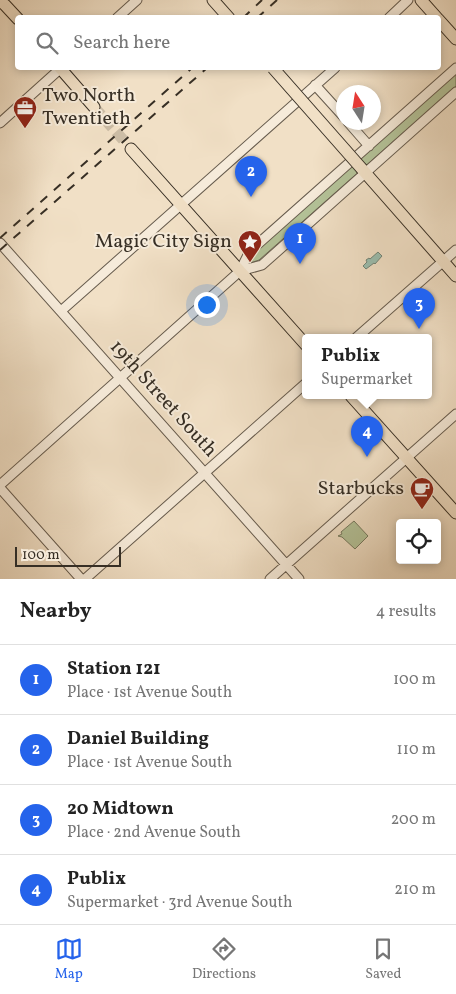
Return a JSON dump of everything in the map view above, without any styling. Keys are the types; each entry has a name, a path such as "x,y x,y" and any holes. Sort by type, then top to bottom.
{"main road":[{"path":"213,0 226,15"},
{"path":"421,0 434,15"},
{"path":"3,3 15,16"},
{"path":"441,22 456,39"},
{"path":"62,70 94,107"},
{"path":"275,70 456,276"},
{"path":"131,149 302,341"},
{"path":"354,399 456,513"}],"street":[{"path":"120,15 137,0"},
{"path":"392,15 408,0"},
{"path":"0,122 58,70"},
{"path":"61,311 333,70"},
{"path":"81,579 0,487 240,271 250,251 455,70"},
{"path":"315,85 336,109"},
{"path":"240,271 262,265 364,171 456,92"},
{"path":"355,130 369,146"},
{"name":"19th Street South","path":"0,243 298,579"},
{"path":"361,334 456,250"},
{"path":"85,579 302,387"},
{"path":"270,579 456,414"}],"shaded area":[{"path":"456,73 456,86 259,260 250,263 253,254"},
{"path":"378,252 382,256 375,264 366,269 363,266 367,262 366,260"},
{"path":"354,521 368,536 355,549 342,537 338,536"}],"tunnel":[{"path":"94,107 125,142"}],"railway":[{"path":"246,15 262,0"},
{"path":"260,15 277,0"},
{"path":"0,238 190,70"},
{"path":"0,250 205,70"}],"place":[{"name":"Two North Twentieth","path":"25,129"},
{"name":"Daniel Building","path":"251,197"},
{"name":"Magic City Sign","path":"250,263"},
{"name":"Station 121","path":"300,264"},
{"name":"20 Midtown","path":"419,329"},
{"name":"Publix","path":"367,457"},
{"name":"Starbucks","path":"422,510"}]}
